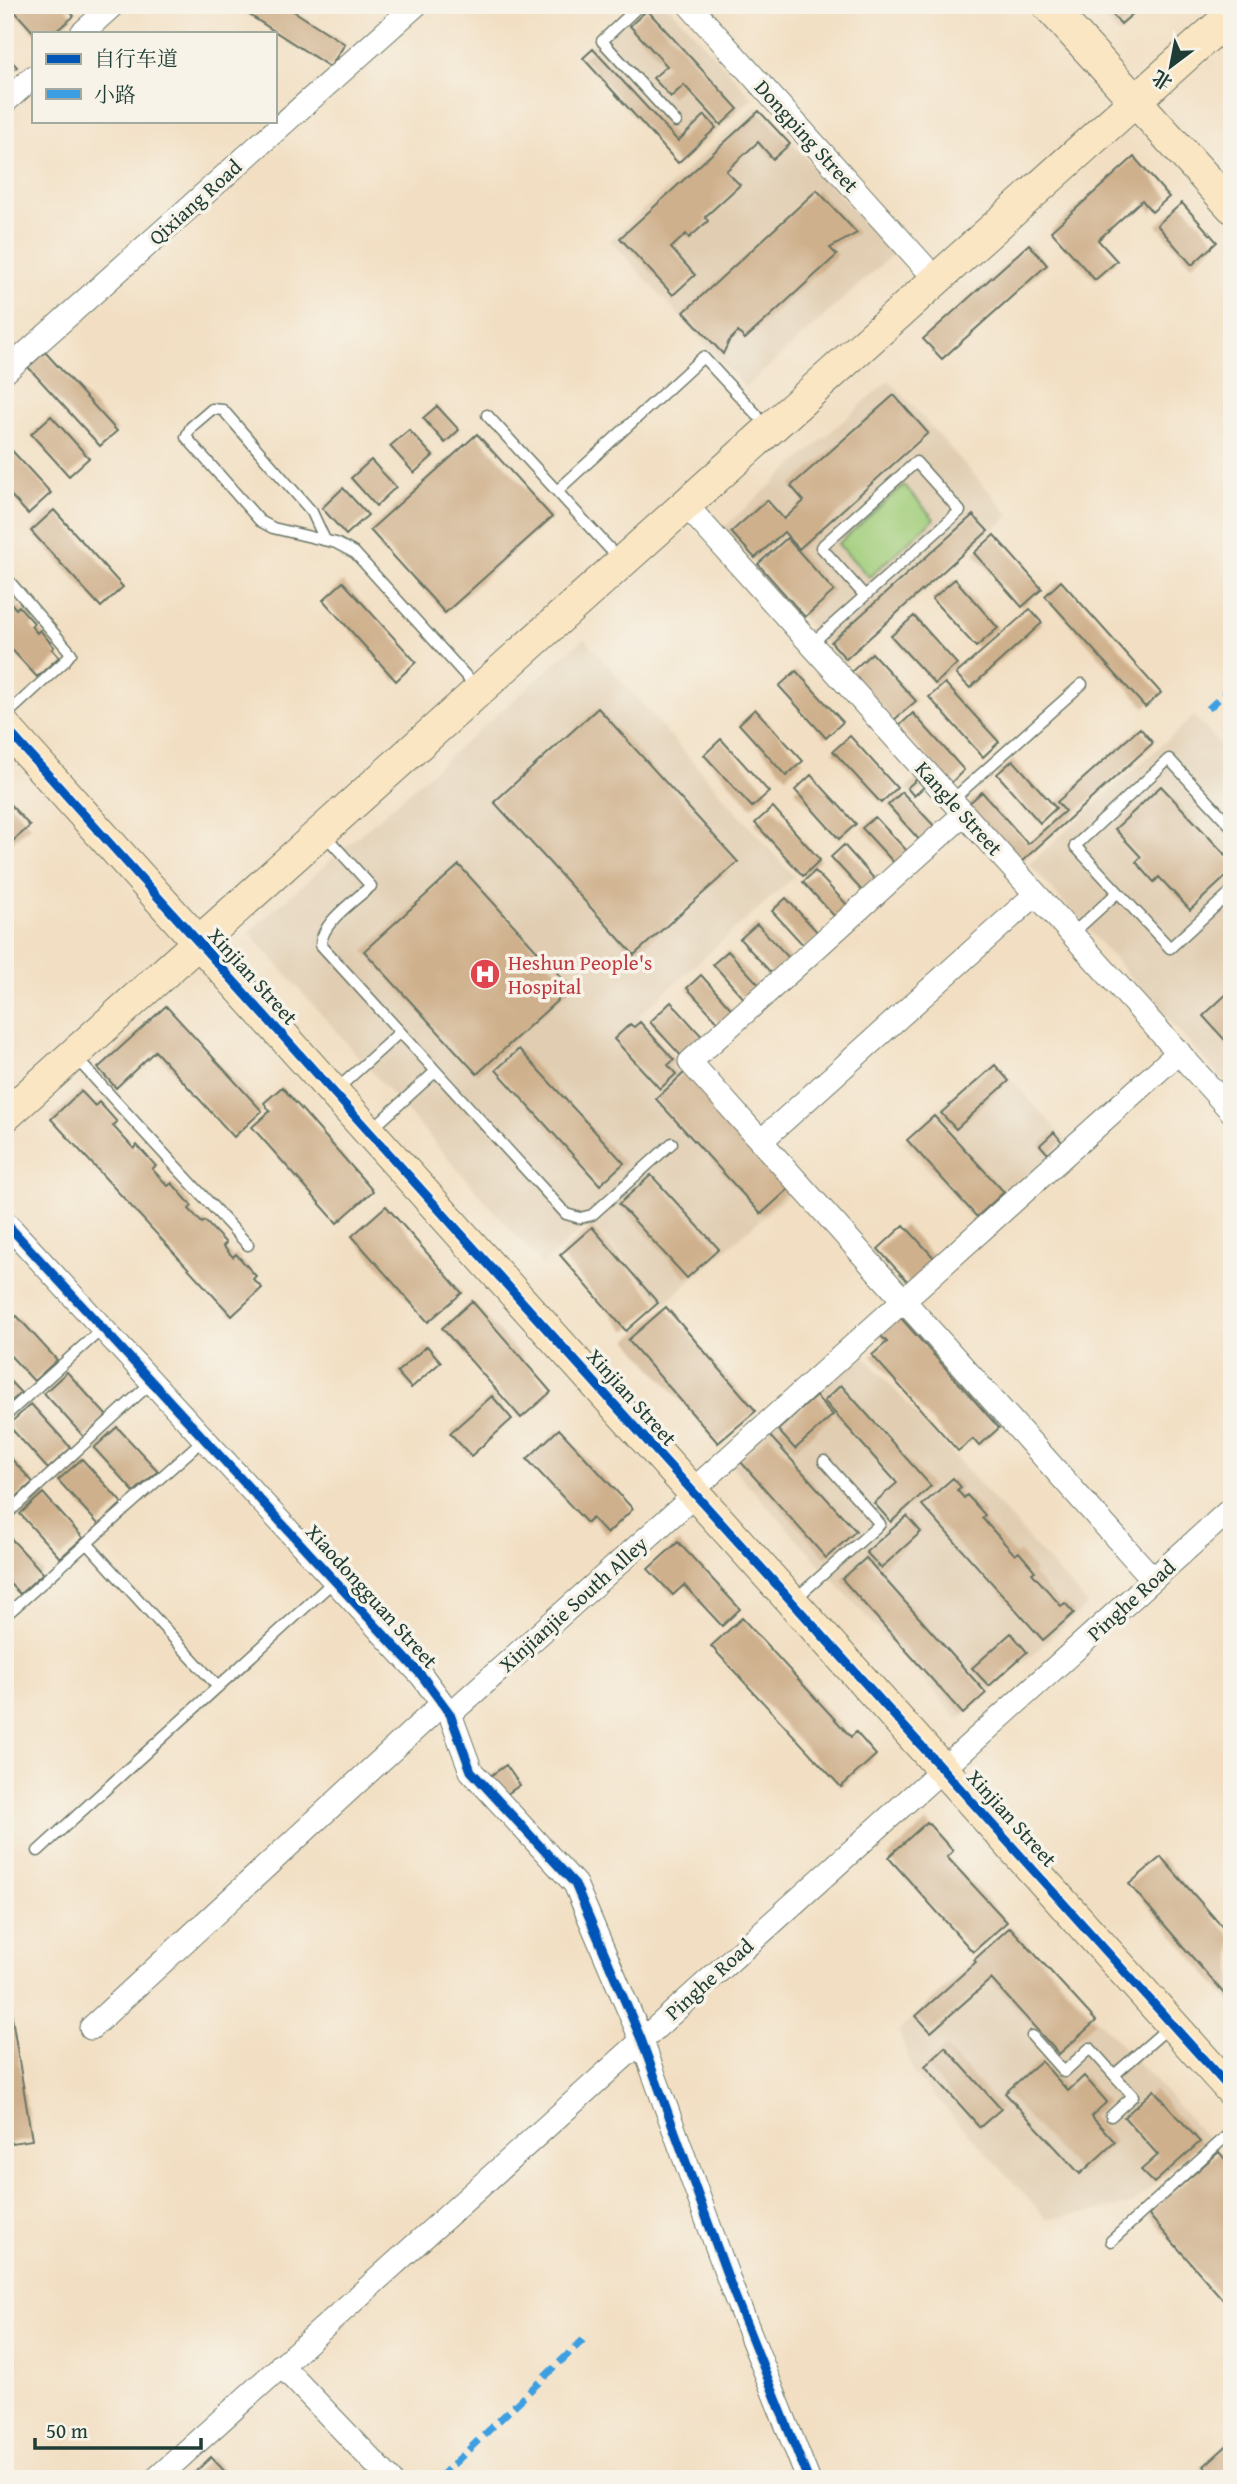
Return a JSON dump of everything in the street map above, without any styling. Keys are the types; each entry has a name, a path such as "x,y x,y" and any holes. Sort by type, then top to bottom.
{"main road":[{"path":"1048,5 1232,207"},
{"path":"5,1116 73,1055 192,935 473,683 685,504 1129,94 1214,5"},
{"path":"5,1091 192,935 321,832 609,548 757,415 924,266 1129,94 1232,14"},
{"name":"Xinjian Street","path":"5,727 1232,2091"}],"street":[{"path":"83,32 113,5"},
{"name":"Qixiang Road","path":"5,372 416,5"},
{"name":"Dongping Street","path":"689,5 924,266"},
{"path":"5,102 32,78"},
{"name":"Kangle Street","path":"685,504 1232,1112"},
{"path":"958,807 690,1062 1153,1579"},
{"path":"761,1141 1036,894"},
{"name":"Xinjianjie South Alley","path":"91,2028 446,1709 694,1492 1179,1052"},
{"name":"Xiaodongguan Street","path":"5,1222 422,1676 446,1709 471,1770 576,1884 641,2039 733,2291 808,2479"},
{"name":"Pinghe Road","path":"156,2479 1232,1508"},
{"path":"281,2365 390,2479"}],"lane":[{"path":"640,5 601,41 676,122"},
{"path":"557,491 703,357 757,415"},
{"path":"325,540 312,512 223,410 212,409 191,427 186,437 260,521 273,528 336,543 355,553 473,683"},
{"path":"487,415 609,548"},
{"path":"811,644 865,596 960,511 916,462 821,547 865,596"},
{"path":"5,716 71,653 9,581"},
{"path":"958,807 1082,684"},
{"path":"1232,827 1169,759 1075,846 1170,948 1232,891"},
{"path":"321,832 371,886 327,926 321,936 321,945 566,1214 580,1218 592,1215 672,1143"},
{"path":"1072,934 1118,892"},
{"path":"334,1092 400,1032"},
{"path":"73,1055 248,1245"},
{"path":"369,1131 436,1071"},
{"path":"5,1416 103,1328"},
{"path":"5,1516 152,1382"},
{"path":"5,1616 204,1439"},
{"path":"793,1601 880,1524 824,1461"},
{"path":"87,1543 218,1687"},
{"path":"38,1852 334,1581"},
{"path":"1114,2075 1173,2023"},
{"path":"1032,2036 1064,2072 1090,2048 1133,2096 1111,2116"},
{"path":"1111,2241 1232,2131"}],"shaded area":[{"path":"634,5 668,5 753,98 678,166 578,57"},
{"path":"1092,5 1152,5 1119,35"},
{"path":"758,105 893,254 745,388 610,240"},
{"path":"889,380 1010,515 844,664 722,529"},
{"name":"Heshun People's Hospital","path":"584,638 794,877 638,1016 796,1188 663,1305 590,1222 542,1265 249,932"},
{"path":"1194,716 1232,758 1232,1090 1029,864"},
{"path":"993,1059 1067,1141 975,1223 902,1141"},
{"path":"859,1350 1088,1605 959,1720 730,1464"},
{"path":"1010,1924 1207,2138 1132,2205 1047,2219 914,2074 899,2031"},
{"path":"1232,2437 1232,2479 1208,2479 1198,2468"}],"green space":[{"path":"904,485 934,519 869,577 838,544"}],"building":[{"path":"9,5 64,5 74,16 55,32 33,32"},
{"path":"234,5 284,5 345,44 330,67"},
{"path":"1104,5 1143,5 1121,24"},
{"path":"647,10 738,109 721,125 684,85 671,97 653,78 667,66 630,26"},
{"path":"593,49 678,141 705,115 716,128 678,163 583,58"},
{"path":"5,54 17,67 5,77"},
{"path":"759,111 790,144 773,159 758,142 726,171 740,185 705,217 708,221 689,238 686,234 671,248 695,275 673,295 620,238"},
{"path":"1134,157 1169,197 1152,212 1142,200 1098,240 1117,261 1095,280 1051,231"},
{"path":"817,190 857,233 830,248 837,255 745,339 738,332 729,341 723,354 684,312"},
{"path":"1182,203 1217,242 1192,265 1157,225"},
{"path":"1029,244 1047,265 942,359 923,339"},
{"path":"45,352 117,431 100,446 28,367"},
{"path":"894,395 928,433 799,549 784,532 755,558 731,532 767,500 784,519 804,501 791,486"},
{"path":"437,406 459,430 445,443 423,418"},
{"path":"51,416 89,458 69,476 31,434"},
{"path":"409,430 433,456 414,473 390,446"},
{"path":"477,434 552,517 445,613 370,530"},
{"path":"5,443 51,493 28,514 5,489"},
{"path":"371,460 396,487 376,506 351,478"},
{"path":"343,488 368,515 346,535 322,508"},
{"path":"54,510 123,587 101,607 31,531"},
{"path":"973,515 988,531 846,659 831,642"},
{"path":"994,535 1042,589 1022,607 974,553"},
{"path":"787,538 834,591 805,617 758,564"},
{"path":"955,579 998,628 976,647 932,599"},
{"path":"1061,581 1161,693 1145,707 1045,596"},
{"path":"343,582 416,662 396,681 323,600"},
{"path":"5,592 12,599 9,601 16,609 19,606 34,623 31,626 37,633 40,630 59,657 37,677 5,642"},
{"path":"1030,609 1042,623 970,688 956,674"},
{"path":"914,616 957,664 935,684 891,636"},
{"path":"872,653 916,701 894,720 851,672"},
{"path":"796,671 843,722 826,738 779,686"},
{"path":"945,683 999,742 983,757 929,697"},
{"path":"598,708 738,862 634,955 494,802"},
{"path":"755,709 803,761 786,776 739,724"},
{"path":"913,713 964,770 951,783 899,726"},
{"path":"1140,728 1153,743 1020,863 967,805 982,792 1028,844 1065,811 1057,802"},
{"path":"850,736 897,788 881,803 833,751"},
{"path":"721,739 769,792 752,807 704,755"},
{"path":"1013,760 1056,808 1040,823 997,774"},
{"path":"811,775 856,824 839,839 795,790"},
{"path":"917,779 924,787 914,796 907,788"},
{"path":"1161,786 1232,862 1232,871 1190,910 1159,877 1154,882 1136,862 1141,857 1115,829"},
{"path":"902,792 937,829 922,843 888,805"},
{"path":"5,799 30,826 5,848"},
{"path":"773,807 820,860 803,876 755,823"},
{"path":"875,817 910,854 897,866 862,828"},
{"path":"844,845 878,883 865,894 831,857"},
{"path":"459,865 571,988 477,1074 364,951"},
{"path":"815,871 850,908 837,919 803,882"},
{"path":"786,898 820,935 806,948 772,911"},
{"path":"757,924 792,961 775,977 740,939"},
{"path":"728,951 762,988 747,1002 713,964"},
{"path":"701,975 735,1013 721,1025 687,988"},
{"path":"1232,989 1232,1048 1203,1016"},
{"path":"671,1002 705,1040 684,1059 650,1022"},
{"path":"166,1006 262,1111 234,1137 155,1051 116,1088 98,1068"},
{"path":"640,1022 674,1060 668,1065 676,1074 660,1089 614,1039 630,1024 634,1027"},
{"path":"519,1049 624,1163 600,1185 496,1070"},
{"path":"995,1065 1009,1081 956,1129 941,1113"},
{"path":"685,1072 791,1187 761,1214 656,1099"},
{"path":"282,1087 373,1191 337,1223 252,1127 270,1111 264,1103"},
{"path":"81,1091 95,1106 99,1102 117,1122 113,1126 134,1149 137,1145 156,1166 152,1169 168,1186 172,1183 192,1206 189,1209 226,1243 223,1246 233,1257 236,1254 256,1276 253,1279 262,1288 232,1316 51,1119"},
{"path":"934,1116 1004,1192 977,1217 907,1140"},
{"path":"1054,1132 1062,1142 1048,1154 1040,1145"},
{"path":"651,1175 719,1249 687,1278 619,1204"},
{"path":"386,1206 462,1293 428,1322 352,1236"},
{"path":"904,1225 936,1260 910,1284 878,1249"},
{"path":"592,1227 658,1303 626,1331 560,1255"},
{"path":"472,1301 551,1392 521,1418 442,1328"},
{"path":"666,1307 756,1411 718,1443 628,1340"},
{"path":"17,1316 57,1360 34,1381 5,1350 5,1326"},
{"path":"900,1317 999,1428 979,1446 973,1439 958,1451 872,1355 887,1342 880,1335"},
{"path":"427,1346 441,1362 411,1388 397,1372"},
{"path":"67,1372 107,1416 84,1437 44,1393"},
{"path":"5,1376 21,1393 5,1407"},
{"path":"841,1385 931,1486 891,1522 874,1503 897,1483 824,1401"},
{"path":"492,1396 512,1419 471,1456 450,1433"},
{"path":"816,1396 833,1415 795,1449 778,1430"},
{"path":"31,1404 71,1448 48,1469 8,1425"},
{"path":"117,1427 158,1471 134,1492 94,1448"},
{"path":"559,1429 633,1509 607,1534 592,1518 587,1523 527,1459"},
{"path":"769,1435 856,1531 826,1558 740,1461"},
{"path":"5,1452 33,1482 10,1503 5,1498"},
{"path":"82,1459 122,1503 99,1525 58,1480"},
{"path":"953,1478 961,1487 957,1490 964,1498 967,1495 985,1515 982,1518 1015,1555 1019,1552 1035,1571 1032,1573 1061,1606 1065,1603 1074,1613 1043,1640 922,1505"},
{"path":"43,1493 83,1538 60,1558 20,1514"},
{"path":"907,1516 921,1532 881,1568 866,1552"},
{"path":"5,1532 43,1573 20,1594 5,1579"},
{"path":"678,1542 740,1609 722,1626 684,1585 673,1595 648,1569"},
{"path":"866,1558 986,1693 963,1714 842,1579"},
{"path":"742,1618 851,1737 856,1732 876,1755 841,1787 711,1646"},
{"path":"1011,1633 1027,1652 989,1686 972,1668"},
{"path":"506,1765 520,1785 500,1799 486,1779"},
{"path":"927,1822 953,1851 947,1857 1007,1922 973,1952 888,1857"},
{"path":"1161,1857 1232,1938 1232,2003 1129,1884"},
{"path":"1010,1927 1096,2021 1059,2054 991,1979 931,2032 916,2016"},
{"path":"5,1975 32,2140 5,2144"},
{"path":"945,2047 1001,2109 980,2127 925,2066"},
{"path":"1041,2061 1068,2091 1084,2076 1107,2102 1091,2116 1115,2142 1080,2174 1005,2093"},
{"path":"1154,2090 1200,2142 1154,2183 1141,2170 1158,2155 1124,2117"},
{"path":"1219,2152 1232,2167 1232,2310 1148,2214"},
{"path":"1232,2441 1232,2475 1227,2479 1216,2479 1204,2466"},
{"path":"211,2457 232,2479 190,2477"}],"marked path":[{"path":"1208,709 1232,687"},
{"path":"438,2479 583,2340"}],"cycle path":[{"path":"5,727 1232,2091"},
{"path":"5,1222 422,1676 450,1714 471,1771 575,1884 641,2039 733,2291 808,2479"}],"place":[{"name":"Heshun People's Hospital","path":"485,974"}]}
